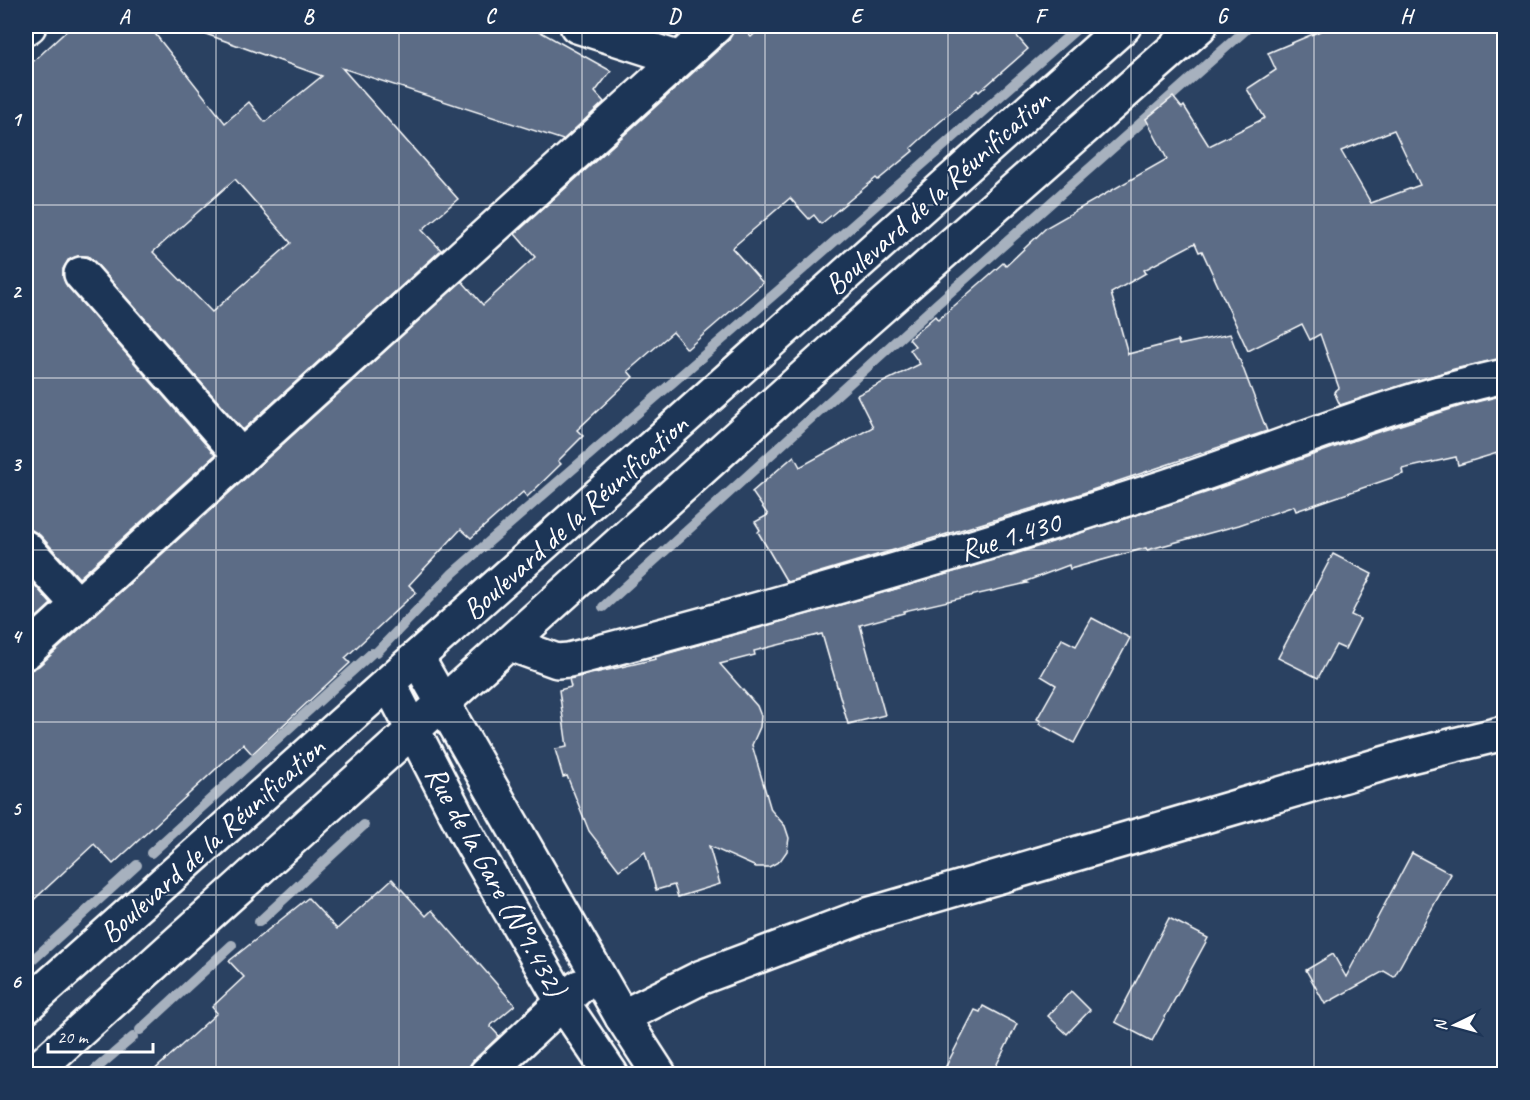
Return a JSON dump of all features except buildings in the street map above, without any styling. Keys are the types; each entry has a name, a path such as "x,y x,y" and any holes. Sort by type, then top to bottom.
{"street":[{"path":"577,26 677,58"},
{"path":"26,652 677,58 716,26"},
{"name":"Boulevard de la Réunification","path":"26,1006 1124,26"},
{"path":"32,1074 861,325 1200,26"},
{"path":"81,274 241,456"},
{"name":"Rue 1.430","path":"510,644 557,661 569,660 719,621 991,543 1158,489 1406,402 1450,388 1504,376"},
{"path":"26,548 78,605"},
{"path":"417,658 622,1017 659,1074"},
{"name":"Rue de la Gare (N°1.432)","path":"389,683 467,835 563,1003 610,1074"},
{"path":"622,1017 702,976 867,915 1410,756 1504,733"},
{"path":"486,1074 596,971"}],"waterway":[{"path":"377,652 453,573 1080,26"},
{"path":"603,607 938,303 1250,26"},
{"path":"151,853 372,653"},
{"path":"259,922 364,825"},
{"path":"26,966 137,865"},
{"path":"140,1030 232,945"},
{"path":"90,1074 133,1037"}]}
